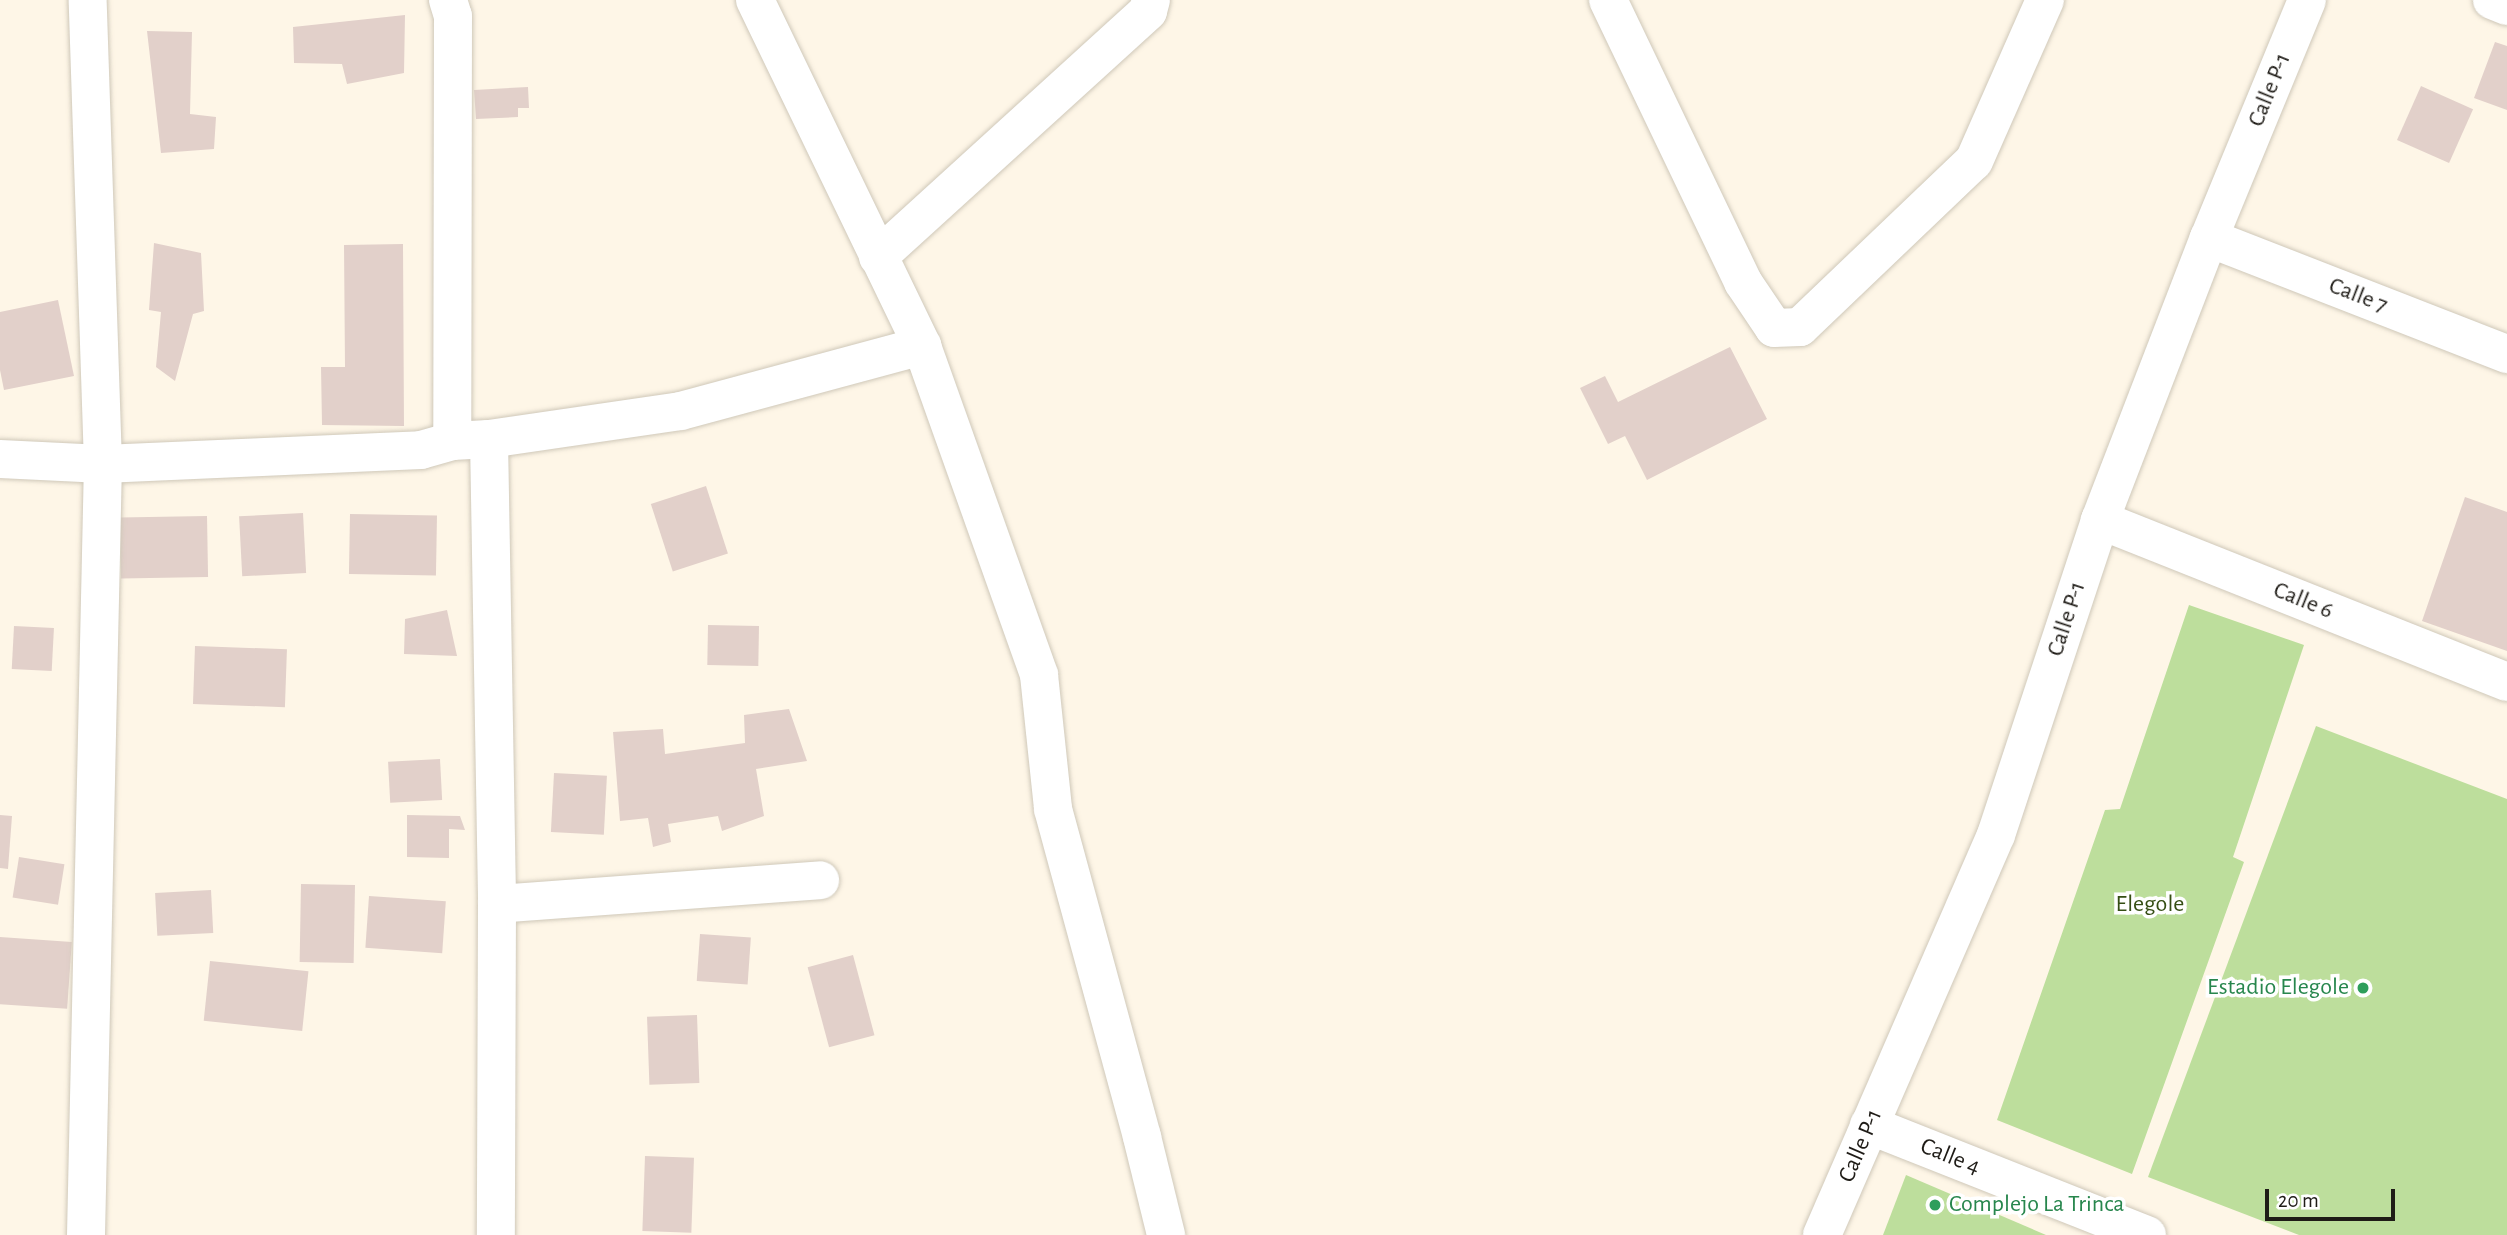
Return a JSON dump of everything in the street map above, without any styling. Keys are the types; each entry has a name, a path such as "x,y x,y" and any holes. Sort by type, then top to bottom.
{"street":[{"path":"86,1235 103,464 88,0"},
{"path":"448,0 453,16 471,440 497,904 496,1235"},
{"path":"755,0 922,346 1039,676 1053,809 1166,1235"},
{"path":"878,257 1148,11 1151,0"},
{"path":"1608,0 1743,282 1774,328 1800,327 1973,161 2045,0"},
{"name":"Calle P-1","path":"1822,1235 1996,835 2100,520 2209,238 2307,0"},
{"path":"2492,0 2507,6"},
{"name":"Calle 7","path":"2209,238 2507,354"},
{"path":"0,459 103,464 421,450 471,440 681,411 922,346"},
{"name":"Calle 6","path":"2100,520 2507,682"},
{"path":"497,904 820,880"},
{"name":"Calle 4","path":"1870,1125 2147,1235"}],"green space":[{"name":"Elegole","path":"2189,605 2304,645 2233,857 2244,862 2132,1174 1997,1120 2105,810 2120,809"},
{"name":"Estadio Elegole","path":"2316,726 2507,799 2507,1235 2299,1235 2148,1177"},
{"name":"Complejo La Trinca","path":"1906,1175 2046,1235 1883,1235"}],"building":[{"path":"405,15 404,73 347,84 342,64 294,63 293,27"},
{"path":"147,31 192,32 190,114 216,117 214,149 161,153"},
{"path":"2495,42 2507,46 2507,110 2474,98"},
{"path":"2421,86 2473,109 2449,163 2397,140"},
{"path":"528,87 529,108 518,108 518,117 476,119 474,90"},
{"path":"154,243 201,253 204,311 193,314 175,381 156,367 161,312 149,310"},
{"path":"403,244 404,426 322,425 321,367 345,367 344,245"},
{"path":"58,300 74,376 4,390 0,370 0,312"},
{"path":"1730,347 1767,419 1647,480 1625,436 1608,444 1580,388 1605,376 1618,402"},
{"path":"706,486 728,554 673,571 651,504"},
{"path":"2465,497 2507,512 2507,651 2422,621"},
{"path":"303,513 306,573 242,576 239,516"},
{"path":"350,514 437,516 436,576 349,574"},
{"path":"207,516 208,577 121,579 120,518"},
{"path":"447,610 457,656 404,654 405,619"},
{"path":"708,625 759,626 758,666 707,665"},
{"path":"14,626 54,628 52,671 12,669"},
{"path":"195,646 287,649 285,707 193,704"},
{"path":"789,709 807,761 756,769 764,816 722,831 718,816 668,824 671,842 653,847 648,818 620,821 613,732 663,729 665,754 745,743 744,715"},
{"path":"440,759 442,800 390,803 388,762"},
{"path":"554,773 607,776 604,835 551,832"},
{"path":"0,815 12,816 8,869 0,868"},
{"path":"407,815 460,816 465,830 449,829 449,858 407,857"},
{"path":"19,857 64,864 58,905 13,897"},
{"path":"301,884 355,885 354,963 300,962"},
{"path":"211,890 213,933 157,936 155,893"},
{"path":"369,896 446,901 442,953 365,948"},
{"path":"700,934 751,938 748,984 697,981"},
{"path":"0,937 72,942 67,1009 0,1004"},
{"path":"853,955 874,1035 829,1047 808,967"},
{"path":"210,961 308,971 302,1031 204,1021"},
{"path":"697,1015 699,1083 649,1085 647,1017"},
{"path":"645,1156 694,1158 691,1233 642,1231"}],"place":[{"name":"Estadio Elegole","path":"2363,988"},
{"name":"Complejo La Trinca","path":"1935,1205"}]}
